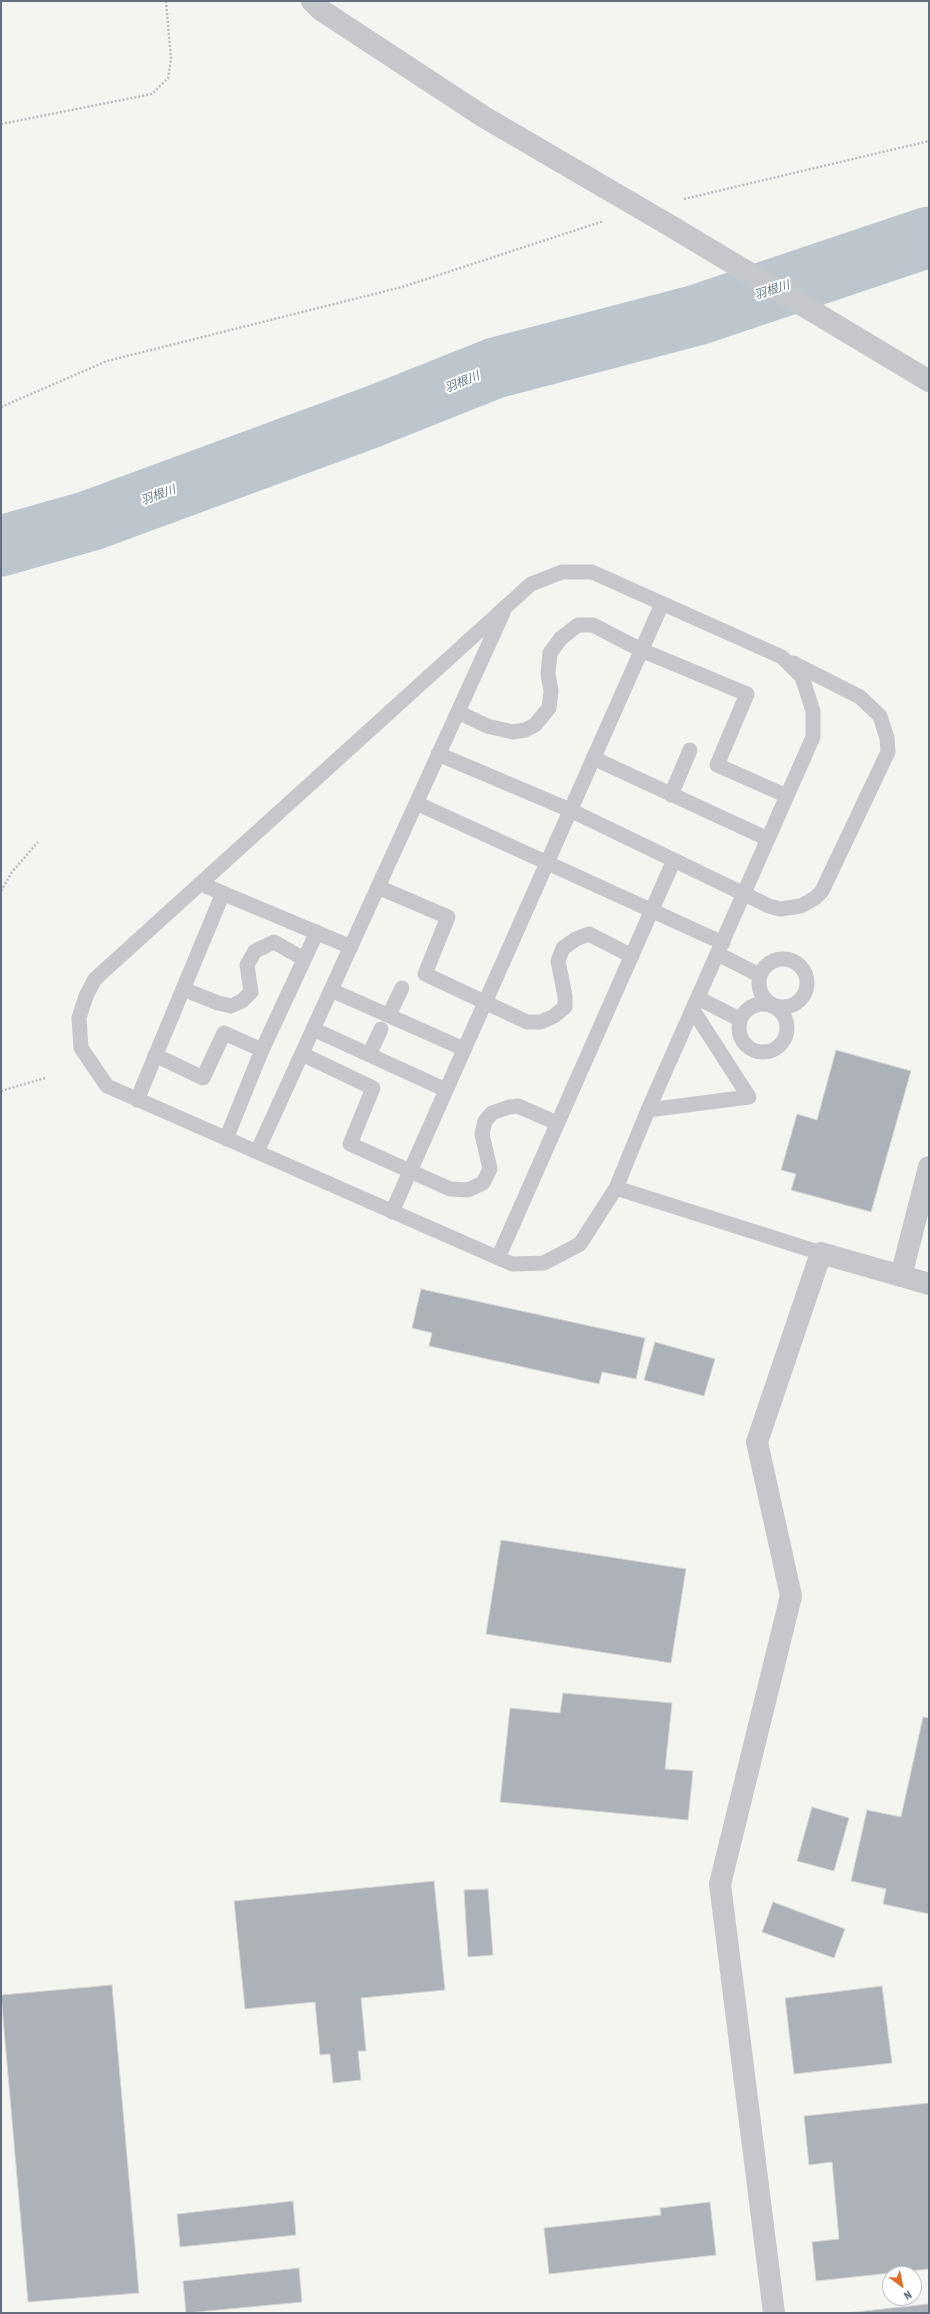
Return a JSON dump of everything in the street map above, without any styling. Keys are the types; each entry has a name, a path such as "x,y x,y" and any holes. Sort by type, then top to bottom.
{"street":[{"path":"312,1 321,10 484,118 669,225 929,381"},
{"path":"901,1276 929,1167"},
{"path":"774,2313 720,1884 791,1596 757,1442 821,1253 929,1284"}],"lane":[{"path":"438,754 570,810 674,860 744,894 769,906 780,909 801,906 815,898 822,891 888,752 887,738 880,716 860,697 782,657 592,572 562,572 531,584 95,979 86,996 79,1018 81,1048 107,1086 512,1264 544,1263 580,1244 616,1188 648,1110 720,949 744,894 768,839 813,737 813,710 802,677 782,657"},
{"path":"392,1212 662,604"},
{"path":"257,1152 506,606"},
{"path":"458,712 487,726 513,732 525,730 535,725 549,708 551,691 548,674 550,653 561,638 578,625 593,625 641,650 747,694 717,765 787,796"},
{"path":"671,795 690,750"},
{"path":"593,758 768,839"},
{"path":"416,803 651,911 720,949 760,975"},
{"path":"498,1258 674,860"},
{"path":"201,884 351,947"},
{"path":"378,887 448,917 425,974 527,1022 541,1022 554,1016 565,1007 565,996 558,961 563,948 576,939 589,934 632,956"},
{"path":"137,1100 223,892"},
{"path":"226,1139 262,1050 317,932"},
{"path":"183,989 218,1004 231,1006 242,1001 251,992 247,965 255,951 274,942 304,959"},
{"path":"389,1015 402,988"},
{"path":"331,990 464,1049"},
{"path":"695,1004 739,1019"},
{"path":"648,1110 749,1097 695,1004"},
{"path":"313,1029 446,1090"},
{"path":"369,1055 381,1029"},
{"path":"155,1056 203,1078 224,1033 262,1050"},
{"path":"302,1054 373,1088 350,1144 450,1189 468,1190 483,1183 490,1169 482,1134 485,1121 492,1113 509,1107 518,1106 557,1123"},
{"path":"616,1188 821,1253"}],"path":[{"path":"1,124 152,94 168,78 170,59 166,1"},
{"path":"1,407 107,361 402,287 640,209 929,142"},
{"path":"1,891 12,872 38,842"},
{"path":"1,1091 45,1078"}],"building":[{"path":"836,1050 911,1071 871,1212 791,1190 796,1174 781,1170 797,1114 817,1120"},
{"path":"421,1289 645,1338 636,1379 602,1372 599,1384 429,1346 432,1333 412,1328"},
{"path":"655,1342 715,1359 704,1396 644,1380"},
{"path":"501,1540 686,1569 671,1663 486,1634"},
{"path":"563,1693 672,1703 665,1769 693,1771 688,1820 500,1802 510,1708 560,1713"},
{"path":"923,1717 929,1718 929,1914 883,1904 886,1889 851,1881 867,1810 901,1817"},
{"path":"812,1807 849,1818 834,1871 797,1861"},
{"path":"434,1881 445,1990 361,1998 366,2051 358,2051 361,2080 333,2083 330,2054 320,2055 315,2002 245,2009 234,1901"},
{"path":"488,1889 493,1955 468,1957 464,1890"},
{"path":"773,1902 845,1929 834,1958 762,1932"},
{"path":"112,1985 139,2293 28,2302 1,1995"},
{"path":"882,1986 892,2063 794,2074 785,1998"},
{"path":"929,2103 929,2269 922,2270 922,2266 882,2266 882,2274 816,2281 812,2242 839,2239 832,2162 809,2165 804,2116"},
{"path":"293,2201 296,2235 180,2247 177,2214"},
{"path":"710,2202 716,2255 549,2274 544,2228 661,2215 660,2208"},
{"path":"299,2268 302,2302 186,2313 183,2281"},
{"path":"929,2304 929,2313 846,2313 922,2306"}],"waterway":[{"name":"羽根川","path":"1,546 89,521 372,417 495,368 697,315 929,237"}]}
